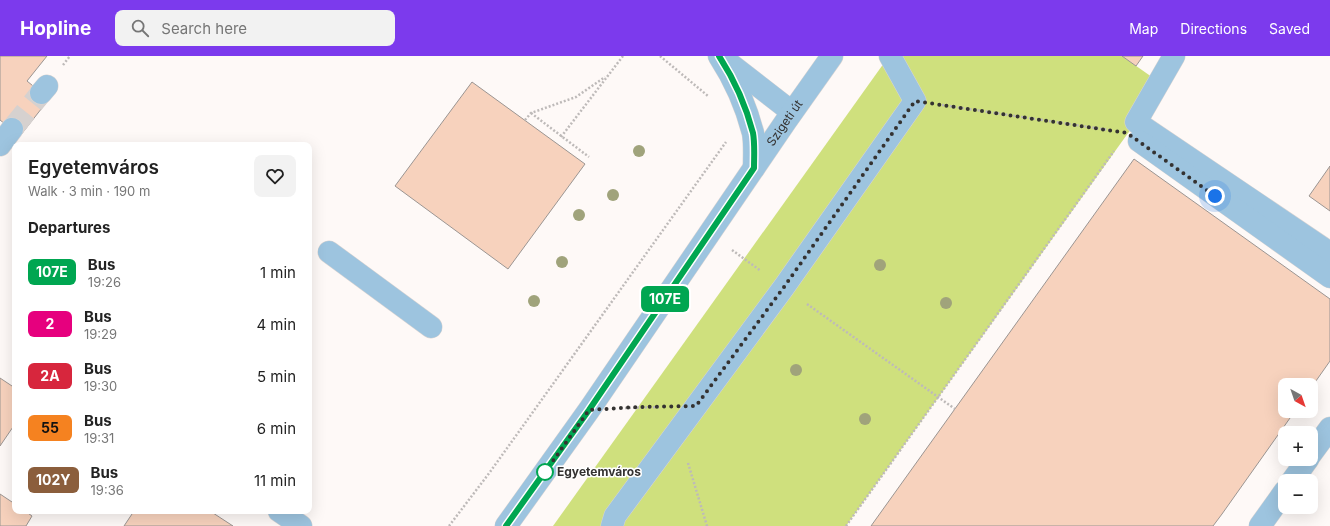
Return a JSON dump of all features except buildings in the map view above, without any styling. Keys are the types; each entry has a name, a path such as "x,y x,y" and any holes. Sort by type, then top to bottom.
{"street":[{"path":"719,56 792,112"},
{"path":"719,56 728,70 740,95 753,135 754,168"},
{"name":"Szigeti út","path":"506,526 589,410 792,112 832,56"},
{"path":"612,526 615,516 784,287 915,101 890,56"},
{"path":"1131,127 1174,56"},
{"path":"1131,127 1210,203 1330,277"},
{"path":"1131,127 1330,253"},
{"path":"329,252 431,327"},
{"path":"1318,444 1330,428"},
{"path":"1260,526 1278,501"},
{"path":"283,514 301,526"}],"path":[{"path":"561,137 623,56"},
{"path":"660,56 709,97"},
{"path":"525,120 530,113 576,97 608,76"},
{"path":"846,526 1131,127 915,101"},
{"path":"530,113 589,158"},
{"path":"450,526 727,140"},
{"path":"731,250 955,409"},
{"path":"589,410 696,406"},
{"path":"679,430 706,526"}],"green space":[{"path":"889,56 1122,56 1159,82 1136,122 846,526 553,526"}],"tunnel":[{"path":"12,129 41,93"}],"bus line":[{"name":"107E","path":"506,526 589,410 754,168 753,135 740,95 728,70 719,56"}],"place":[{"name":"Egyetemváros","path":"545,472"}],"route":[{"path":"545,472 543,475 589,410 696,406 784,287 915,101 1127,133 1215,196"}]}
